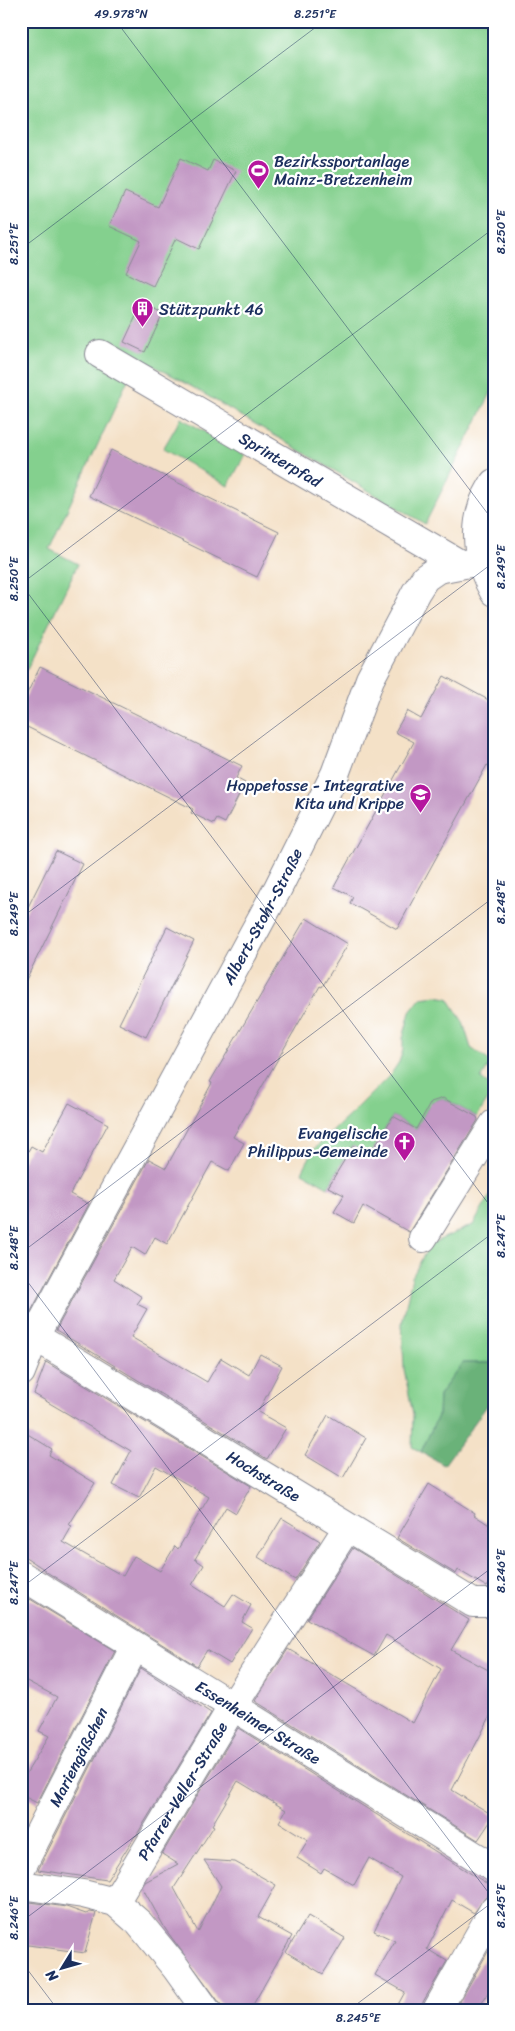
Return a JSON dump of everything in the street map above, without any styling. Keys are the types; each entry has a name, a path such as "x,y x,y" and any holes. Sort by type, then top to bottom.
{"street":[{"name":"Sprinterpfad","path":"100,354 470,563"},
{"path":"494,483 482,508 478,544 470,563 494,592"},
{"name":"Albert-Stohr-Straße","path":"21,1372 28,1332 267,908 335,774 370,679 416,592 425,578 438,569 470,563"},
{"path":"423,1238 494,1124"},
{"name":"Hochstraße","path":"28,1332 473,1603 492,1600"},
{"name":"Pfarrer-Veller-Straße","path":"115,1902 233,1706 348,1528"},
{"name":"Essenheimer Straße","path":"21,1575 494,1868"},
{"name":"Mariengäßchen","path":"21,1868 135,1646"},
{"path":"21,1886 83,1894 115,1902 139,1923 176,1968 206,2010"},
{"path":"437,2010 494,1909"}],"green space":[{"name":"Bezirkssportanlage Mainz-Bretzenheim","path":"21,21 494,21 494,387 425,524 177,378 138,358 49,549 78,564 21,681"},
{"path":"181,418 245,455 228,486 163,449"},
{"path":"436,996 448,998 463,1022 471,1048 491,1062 481,1079 494,1089 477,1117 443,1098 431,1102 416,1129 393,1116 369,1156 352,1146 328,1187 302,1172 314,1149 391,1074 399,1062 403,1050 403,1038 410,1012 421,998"},
{"path":"494,1189 494,1363 463,1363 439,1395 438,1416 421,1452 412,1447 413,1415 404,1369 402,1324 412,1277 430,1244 473,1225"},
{"path":"463,1363 494,1363 494,1396 444,1465 421,1452 438,1416 439,1395"}],"building":[{"path":"181,158 208,171 213,160 236,171 199,249 176,238 153,286 126,273 141,241 109,226 125,192 158,207"},
{"name":"Stützpunkt 46","path":"142,303 163,314 145,352 124,342"},
{"path":"111,450 279,532 257,577 89,496"},
{"path":"40,667 242,766 236,778 245,783 225,823 217,819 214,824 191,813 193,809 21,724 21,706"},
{"path":"444,676 494,703 494,768 487,765 397,929 350,903 353,897 334,887 414,742 395,732 407,711 421,719"},
{"path":"56,851 83,864 21,990 21,921"},
{"path":"306,918 348,944 322,987 320,986 233,1137 244,1143 229,1171 212,1162 167,1244 155,1237 145,1255 132,1247 114,1279 142,1297 137,1304 147,1309 131,1337 207,1382 221,1358 249,1375 260,1354 282,1366 258,1412 286,1428 267,1459 56,1330 149,1159 166,1168 212,1083 210,1082"},
{"path":"167,927 194,941 146,1037 119,1024"},
{"name":"Evangelische Philippus-Gemeinde","path":"443,1098 477,1117 478,1120 409,1232 363,1206 354,1223 334,1212 344,1195 328,1187 353,1146 369,1156 393,1116 416,1129 431,1102"},
{"path":"69,1103 108,1124 70,1194 89,1204 30,1313 21,1309 21,1164 31,1146 42,1152"},
{"path":"46,1362 251,1486 236,1513 226,1507 195,1559 204,1565 192,1585 225,1606 233,1594 251,1605 242,1622 252,1628 230,1664 207,1650 197,1666 21,1554 21,1430 52,1449 49,1455 95,1483 69,1525 72,1526 63,1542 123,1576 134,1556 160,1571 175,1546 178,1549 209,1497 156,1466 139,1498 113,1485 131,1451 34,1394"},
{"path":"328,1415 366,1438 343,1478 305,1455"},
{"path":"429,1484 475,1513 474,1515 494,1528 494,1577 487,1587 458,1570 456,1574 397,1538"},
{"path":"282,1518 320,1541 295,1580 258,1557"},
{"path":"353,1548 469,1620 451,1650 494,1673 494,1709 452,1790 494,1816 478,1840 255,1701 288,1649 413,1723 441,1669 386,1635 374,1656 307,1619"},
{"path":"30,1599 115,1651 37,1803 21,1795 21,1782 49,1736 39,1731 57,1697 21,1678 21,1617"},
{"path":"141,1668 211,1713 107,1880 38,1870"},
{"path":"238,1728 494,1888 494,1893 486,1896 474,1913 452,1900 427,1949 447,1961 423,2002 421,2010 395,2010 405,1992 375,1975 395,1941 374,1931 401,1877 369,1858 354,1885 324,1868 321,1873 297,1858 308,1840 279,1822 286,1810 238,1781 212,1825 214,1826 174,1888 198,1932 221,1886 204,1860 235,1862 276,1885 258,1917 292,1936 250,2010 225,2010 166,1930 142,1887 145,1882 178,1864 162,1854"},
{"path":"23,1901 66,1907 86,1914 90,1912 96,1913 85,1953 21,1944"},
{"path":"308,1916 345,1938 323,1974 286,1952"},
{"path":"494,1941 494,1982 478,2010 455,2010"}],"place":[{"name":"Bezirkssportanlage Mainz-Bretzenheim","path":"258,189"},
{"name":"Stützpunkt 46","path":"143,328"},
{"name":"Hoppetosse - Integrative Kita und Krippe","path":"420,813"},
{"name":"Evangelische Philippus-Gemeinde","path":"404,1161"}]}
